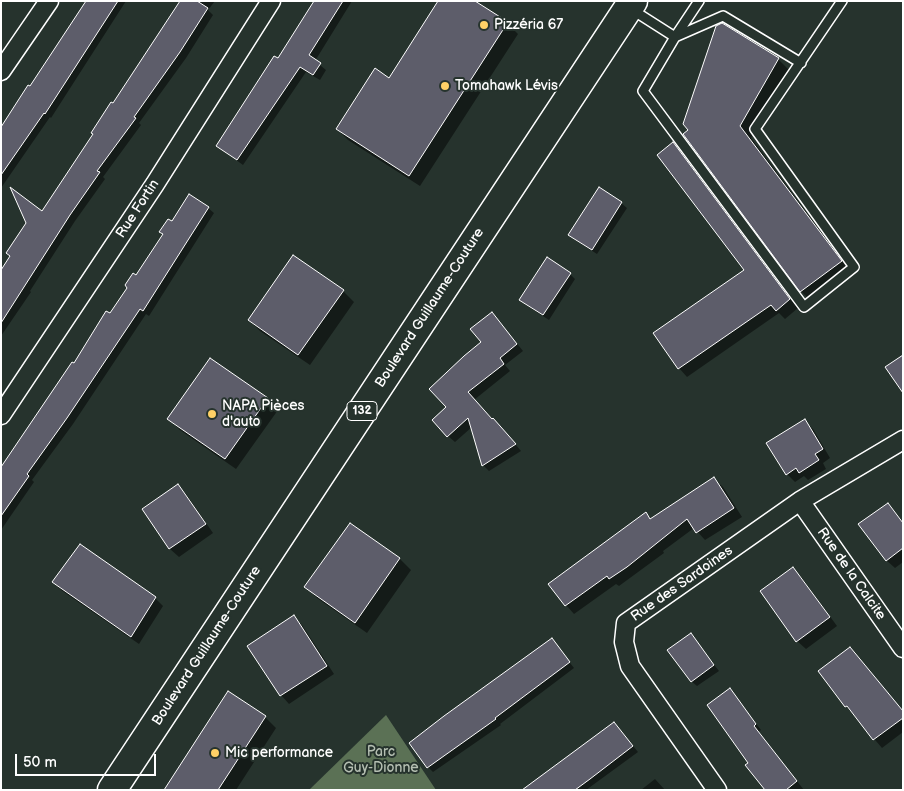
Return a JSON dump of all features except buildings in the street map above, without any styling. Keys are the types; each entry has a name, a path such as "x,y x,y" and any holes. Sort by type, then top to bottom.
{"main road":[{"name":"Boulevard Guillaume-Couture","path":"112,790 631,4"}],"street":[{"path":"1,71 49,1"},
{"name":"Rue Fortin","path":"1,415 155,184 270,1"},
{"name":"Rue des Sardoines","path":"717,790 630,666 624,642 626,623 800,501 903,440"},
{"name":"Rue de la Calcite","path":"800,501 903,648"}],"lane":[{"path":"699,1 643,91 804,307 854,267 755,129 842,1"},
{"path":"631,4 675,37"},
{"path":"675,37 723,16 801,63"}],"green space":[{"name":"Parc Guy-Dionne","path":"386,715 436,790 309,790"}],"place":[{"name":"Pizzéria 67","path":"484,25"},
{"name":"Tomahawk Lévis","path":"445,86"},
{"name":"NAPA Pièces d'auto","path":"212,414"},
{"name":"Mic performance","path":"215,753"}]}
